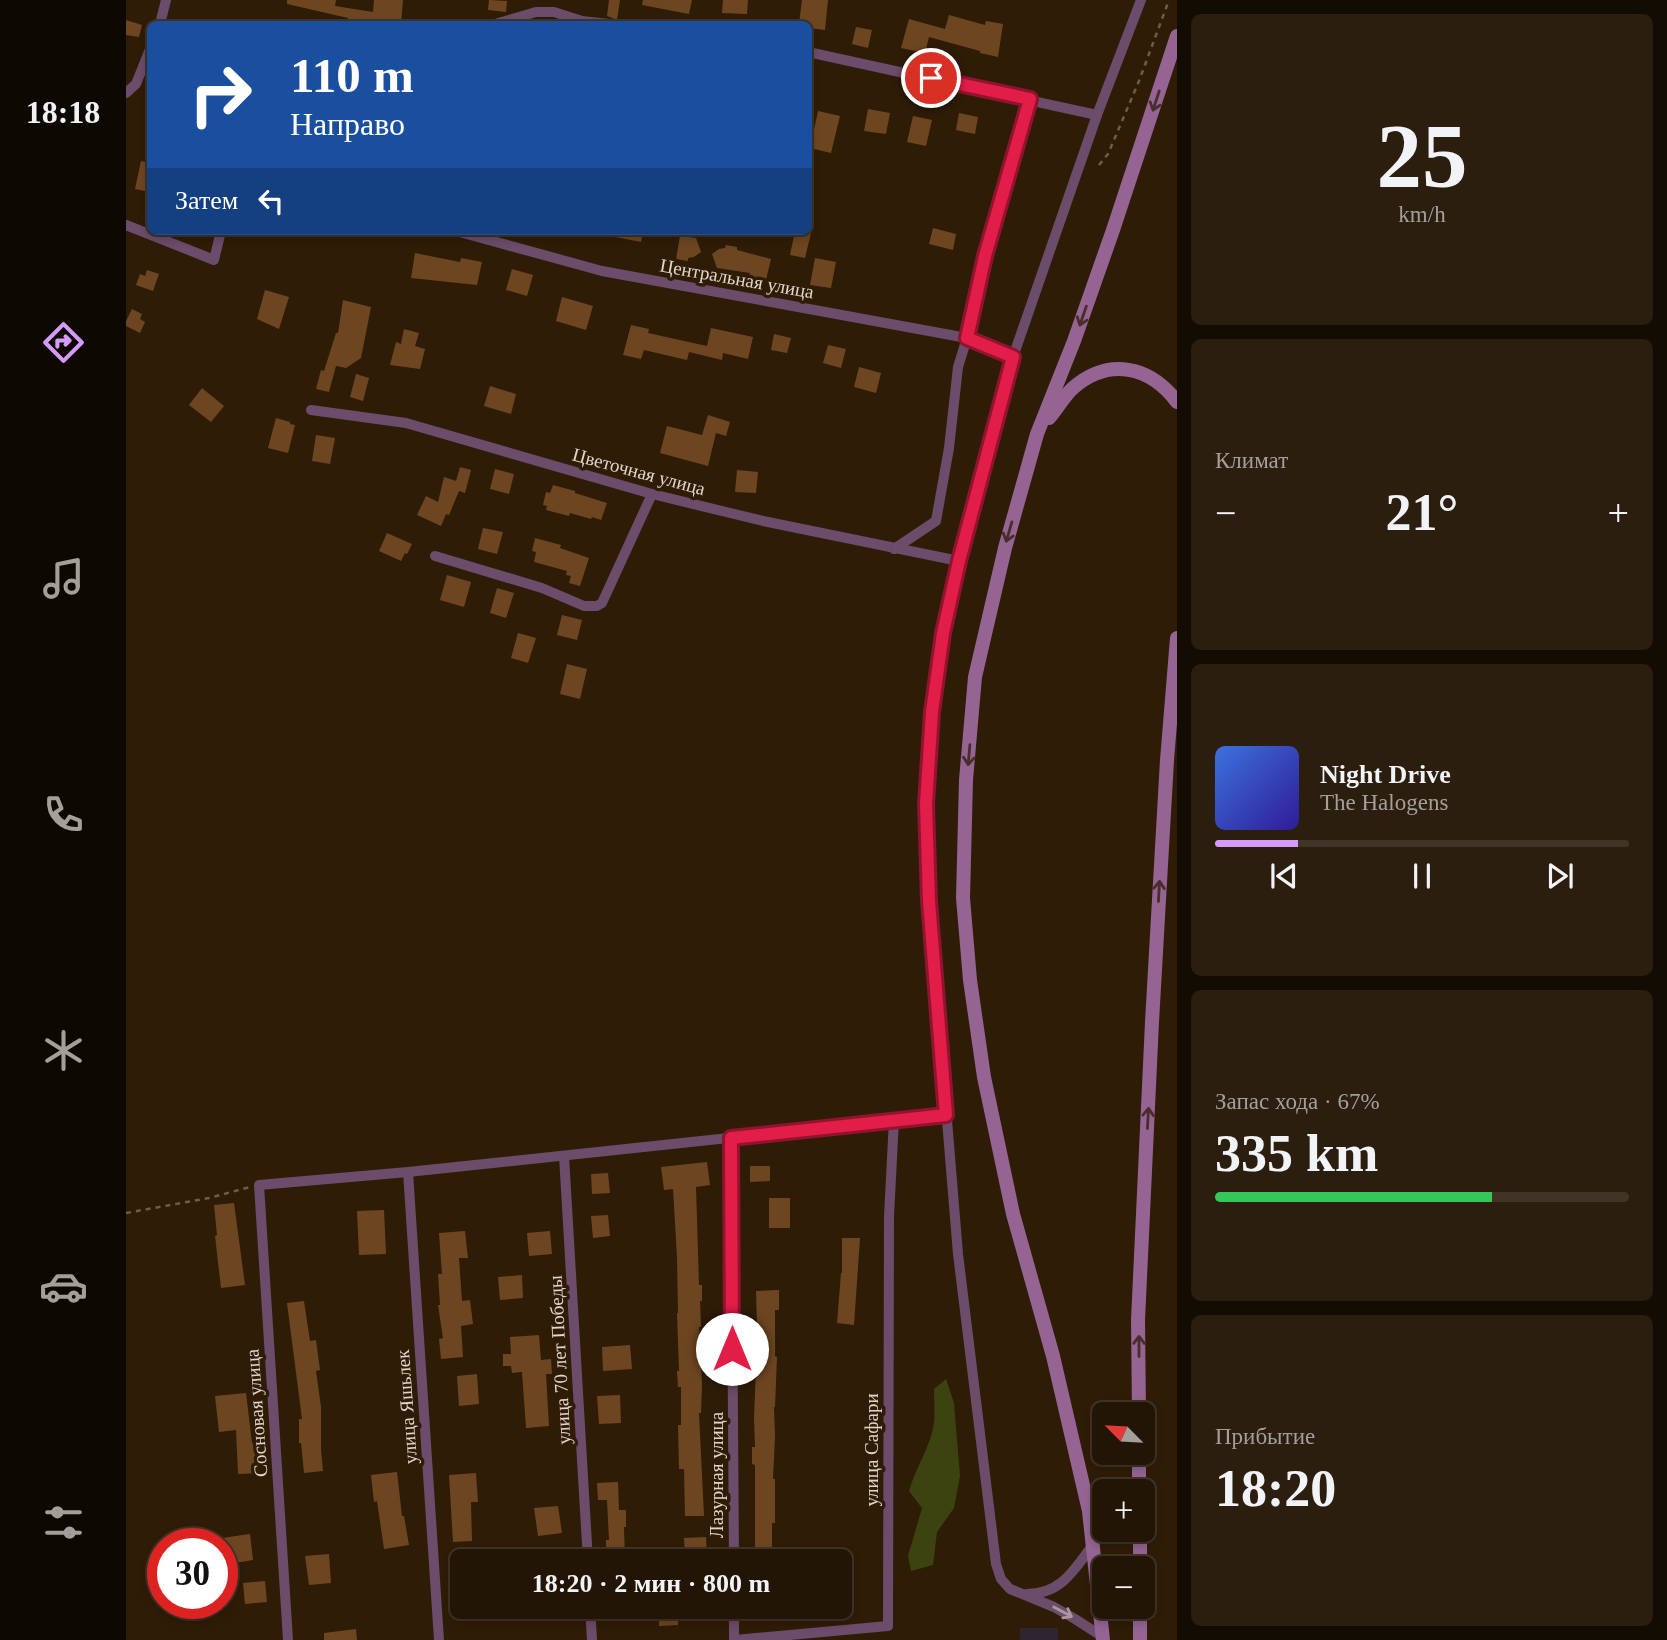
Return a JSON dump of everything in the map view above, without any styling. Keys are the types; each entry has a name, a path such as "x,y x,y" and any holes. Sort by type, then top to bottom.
{"main road":[{"path":"1103,1639 1088,1511 1053,1356 1013,1214 984,1077 970,980 963,898 967,780 975,677 1004,548 1038,434 1087,304 1177,36"},
{"path":"1038,434 1072,388 1095,373 1120,368 1139,371 1159,382 1177,402"},
{"path":"1139,1402 1138,1320 1152,1035 1167,760 1177,638"},
{"path":"1140,1619 1140,1640"}],"street":[{"path":"161,21 166,0"},
{"path":"1103,1639 1064,1613 1010,1589 1001,1579 996,1563 958,1254 929,901 926,804 933,699 943,633 959,561 1013,357 1097,115 1141,0"},
{"path":"505,21 536,12 554,12 582,21"},
{"path":"812,53 1097,115"},
{"path":"126,93 136,84 147,56"},
{"path":"894,549 936,521 949,448 958,367 985,256 1030,99"},
{"path":"126,225 147,233"},
{"path":"151,235 214,260 220,235"},
{"name":"Центральная улица","path":"471,235 602,271 967,338 1013,357"},
{"name":"Цветочная улица","path":"311,410 406,423 652,494 763,522 959,561"},
{"path":"435,556 542,588 584,606 597,606 602,603 652,494"},
{"path":"259,1185 408,1172 946,1115"},
{"name":"улица Сафари","path":"734,1640 888,1626 889,1216 894,1121"},
{"name":"Лазурная улица","path":"731,1138 734,1549"},
{"name":"улица 70 лет Победы","path":"564,1156 587,1549"},
{"name":"улица Яшьлек","path":"408,1172 439,1640"},
{"name":"Сосновая улица","path":"259,1185 288,1640"},
{"path":"1020,1594 1037,1594 1054,1588 1069,1577 1092,1546"},
{"path":"591,1619 592,1640"},
{"path":"734,1619 734,1640"},
{"path":"1142,1619 1147,1640"}],"path":[{"path":"1099,165 1108,154 1139,81 1169,0"},
{"path":"126,1213 209,1198 259,1185"}],"shaded area":[{"path":"1020,1628 1058,1628 1058,1640 1020,1640"}],"green space":[{"path":"946,1379 954,1403 960,1476 954,1508 937,1532 933,1565 911,1571 908,1556 922,1508 909,1491 932,1432 934,1389"}],"building":[{"path":"287,0 336,0 335,6 373,12 374,0 403,0 401,21 348,21 348,18 287,4"},
{"path":"489,0 507,1 506,12 488,10"},
{"path":"609,0 620,0 617,20 607,16"},
{"path":"643,0 692,0 689,14 642,5"},
{"path":"723,0 748,0 747,14 722,13"},
{"path":"802,0 828,0 825,30 812,28 812,21 799,21"},
{"path":"949,15 985,25 986,21 1003,24 998,57 929,37 925,53 901,48 909,19 945,29"},
{"path":"126,20 142,25 139,37 126,35"},
{"path":"856,27 872,30 868,48 852,44"},
{"path":"868,109 890,113 886,134 864,131"},
{"path":"818,111 840,116 831,153 812,148"},
{"path":"959,113 978,117 975,134 956,130"},
{"path":"913,116 932,120 926,146 907,142"},
{"path":"141,161 147,162 147,191 135,189"},
{"path":"933,228 956,234 953,250 929,244"},
{"path":"610,235 642,235 641,242"},
{"path":"794,235 811,235 805,258 790,255"},
{"path":"680,236 696,238 701,252 688,258 688,261 676,259"},
{"path":"726,245 771,259 765,284 748,280 750,273 717,268 712,254"},
{"path":"415,253 460,262 461,258 482,262 477,285 411,278"},
{"path":"815,258 836,262 831,288 810,285"},
{"path":"512,269 533,275 527,296 506,290"},
{"path":"147,270 159,274 153,291 136,285 140,274 145,276"},
{"path":"265,290 289,297 279,329 257,319"},
{"path":"562,297 593,306 586,330 556,321"},
{"path":"343,300 371,307 361,358 346,368 336,366 329,392 316,389 321,370 324,371 338,333"},
{"path":"132,309 142,314 140,319 145,322 140,333 126,326"},
{"path":"631,325 649,329 648,333 707,346 711,328 753,337 748,359 723,353 722,360 689,352 687,360 644,350 641,359 623,355"},
{"path":"404,329 419,333 415,346 425,349 420,369 390,365 396,342 401,344"},
{"path":"774,334 791,338 787,353 771,350"},
{"path":"828,345 846,349 841,368 823,363"},
{"path":"859,367 881,373 876,393 854,387"},
{"path":"356,374 369,378 363,401 350,397"},
{"path":"490,386 516,394 511,414 484,406"},
{"path":"202,388 224,406 211,422 189,405"},
{"path":"708,415 730,422 726,436 716,433 708,466 660,453 667,426 702,435"},
{"path":"276,418 295,425 288,453 268,448"},
{"path":"316,435 335,438 330,464 312,461"},
{"path":"460,467 471,470 465,493 459,491 441,526 417,515 426,496 438,502 444,477 456,481"},
{"path":"495,469 514,474 509,494 490,489"},
{"path":"737,470 758,472 756,493 735,492"},
{"path":"553,485 607,503 601,520 546,510 547,506 543,505 546,492 550,493"},
{"path":"483,528 503,532 497,554 478,549"},
{"path":"387,533 412,544 401,561 379,551"},
{"path":"535,538 561,545 560,548 589,558 580,586 569,583 571,576 566,575 567,571 534,562 536,552 532,551"},
{"path":"447,575 471,582 464,607 440,600"},
{"path":"497,588 514,593 506,618 490,613"},
{"path":"562,615 582,620 577,640 557,635"},
{"path":"518,633 536,638 528,663 511,658"},
{"path":"567,664 587,669 580,699 560,694"},
{"path":"707,1162 710,1185 696,1187 699,1285 702,1285 699,1327 702,1385 699,1413 704,1516 685,1516 684,1469 679,1469 681,1387 678,1387 677,1371 677,1257 673,1189 664,1190 661,1167"},
{"path":"750,1166 770,1166 770,1181 750,1182"},
{"path":"608,1173 610,1193 592,1194 591,1174"},
{"path":"769,1198 790,1198 790,1228 769,1228"},
{"path":"234,1203 245,1285 221,1288 214,1205"},
{"path":"384,1210 386,1254 359,1255 357,1211"},
{"path":"608,1215 610,1236 593,1238 591,1216"},
{"path":"465,1231 468,1258 459,1258 462,1301 470,1300 473,1324 461,1326 463,1357 441,1359 439,1339 443,1338 438,1305 438,1274 442,1274 439,1233"},
{"path":"550,1231 552,1254 529,1256 527,1233"},
{"path":"842,1238 860,1238 854,1325 837,1323"},
{"path":"522,1275 523,1298 500,1300 498,1277"},
{"path":"779,1290 779,1310 775,1310 775,1523 772,1523 772,1549 755,1549 755,1465 752,1464 752,1447 755,1447 756,1291"},
{"path":"304,1301 310,1341 316,1340 320,1370 316,1371 321,1407 323,1471 304,1473 299,1443 299,1419 302,1419 287,1303"},
{"path":"539,1335 541,1360 551,1359 552,1374 546,1374 549,1426 526,1428 522,1372 512,1373 511,1366 503,1366 503,1354 511,1354 510,1337"},
{"path":"630,1345 632,1369 603,1371 602,1347"},
{"path":"477,1374 479,1404 459,1406 457,1376"},
{"path":"246,1393 252,1443 257,1443 259,1473 238,1474 236,1430 219,1432 215,1396"},
{"path":"620,1395 621,1423 599,1424 597,1396"},
{"path":"397,1472 402,1516 409,1545 384,1549 371,1475"},
{"path":"476,1473 478,1502 471,1502 472,1541 453,1542 449,1475"},
{"path":"618,1482 619,1510 626,1510 625,1549 606,1549 606,1540 609,1540 607,1500 598,1500 597,1483"},
{"path":"558,1506 562,1533 538,1536 534,1508"},
{"path":"250,1534 253,1560 238,1562 238,1536"},
{"path":"706,1537 707,1549 685,1549 684,1538"},
{"path":"329,1554 331,1583 309,1585 305,1556"},
{"path":"265,1581 267,1602 245,1604 243,1583"},
{"path":"659,1619 678,1619 678,1625 659,1626"},
{"path":"356,1629 357,1640 324,1640 324,1633"}],"route":[{"path":"732,1349 731,1138 946,1115 929,901 926,804 932,712 943,633 959,561 1013,357 967,338 985,256 1030,99 931,78"}]}
